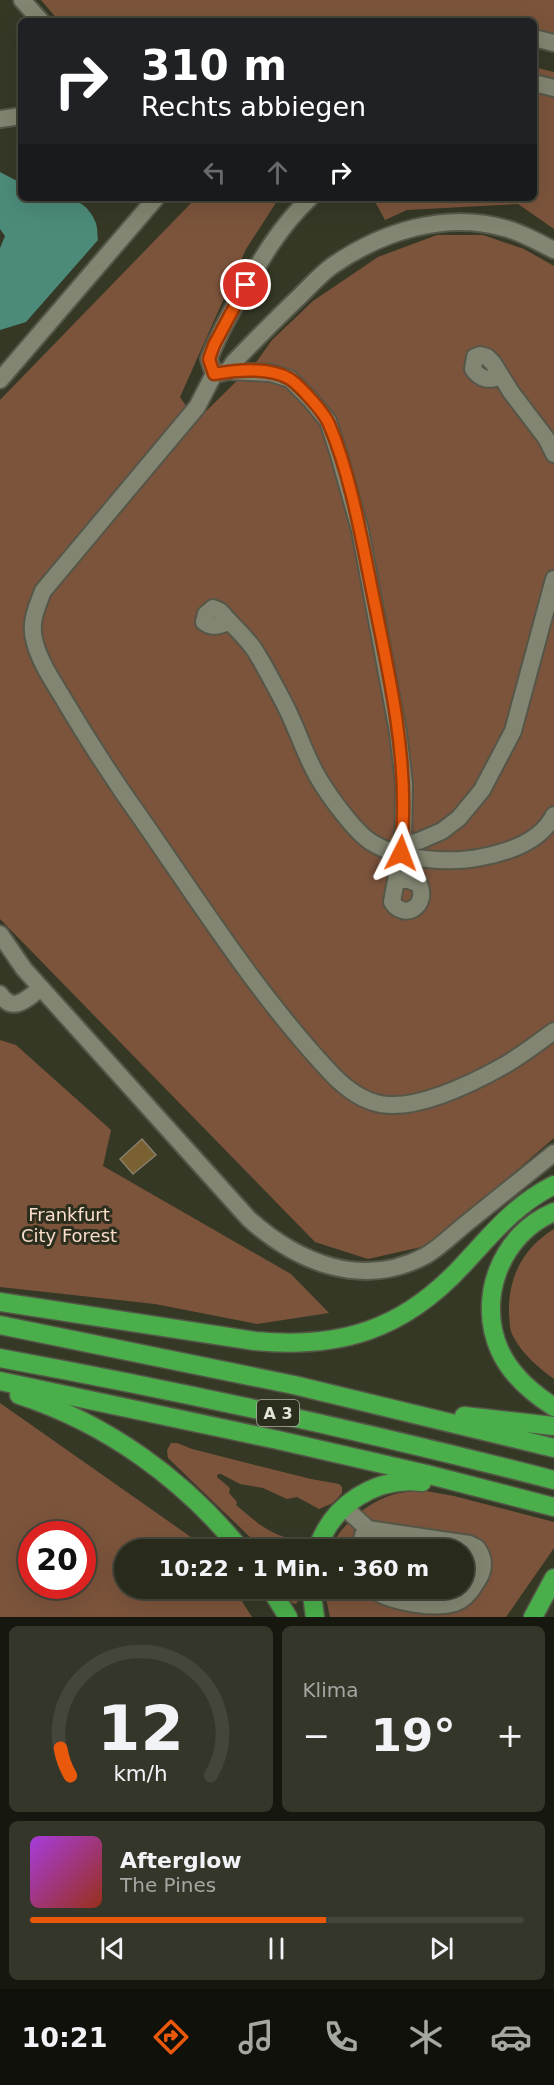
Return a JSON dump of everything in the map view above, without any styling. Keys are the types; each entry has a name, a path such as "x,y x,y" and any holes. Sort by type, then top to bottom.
{"highway":[{"path":"0,1302 255,1341 293,1343 329,1341 371,1330 416,1306 460,1268 507,1215 554,1185"},
{"path":"554,1212 535,1222 523,1232 506,1253 495,1278 491,1306 496,1340 508,1365 526,1387 554,1407"},
{"name":"A 3","path":"0,1325 208,1366 390,1407 554,1448"},
{"name":"A 3","path":"0,1358 143,1384 309,1420 554,1480"},
{"path":"0,1381 278,1440 554,1507"},
{"path":"0,1389 57,1410 131,1449 188,1494 232,1539"},
{"path":"390,1407 554,1426"},
{"path":"320,1539 344,1507 375,1487 401,1481 498,1493"},
{"path":"533,1617 554,1578"},
{"path":"277,1599 288,1617"},
{"path":"313,1599 315,1617"},
{"path":"527,1617 541,1600"}],"lane":[{"path":"22,0 38,18"},
{"path":"537,39 554,43"},
{"path":"537,84 554,88"},
{"path":"0,119 18,116"},
{"path":"0,380 153,201"},
{"path":"307,201 287,221 270,245 230,315 209,359 221,372 271,373 290,379 328,421 360,530 382,642 404,784 402,849 396,880"},
{"path":"554,250 506,228 465,221 430,224 399,233 350,255 330,268 221,372 197,407 43,591 32,621 34,642 44,666 99,759 283,1018 331,1073 355,1094 374,1102 392,1106 407,1106 458,1088 507,1064 554,1032"},
{"path":"501,376 546,438 554,454"},
{"path":"230,622 253,648 286,707 318,778 348,818 369,841 385,849 402,849 442,831 459,818 482,790 513,731 554,579"},
{"path":"402,849 414,858 433,860 473,859 499,854 534,838 554,815"},
{"path":"0,934 24,969 249,1219 282,1245 315,1262 357,1271 385,1269 410,1263 446,1241 554,1153"},
{"path":"0,994 5,1002 14,1005 24,1001 41,988"},
{"path":"344,1507 368,1529 431,1539"},
{"path":"362,1539 368,1529"},
{"path":"474,1547 477,1548 483,1560 482,1573 474,1585"},
{"path":"390,1599 435,1606 451,1605 462,1599"}],"green space":[{"path":"41,0 554,0 554,45 537,40 537,18 56,18"},
{"path":"537,68 554,72 554,229 518,204 407,210 385,220 375,201 537,201"},
{"path":"193,201 277,201 246,249 180,397 196,421 257,361 272,340 313,301 378,257 437,235 483,235 524,249 554,266 554,1138 430,1245 368,1259 315,1242 0,919 0,400"},
{"name":"Frankfurt City Forest","path":"0,1040 16,1045 111,1130 103,1166 291,1274 329,1313 257,1324 155,1304 0,1287"},
{"path":"554,1229 554,1379 531,1360 517,1343 511,1331 509,1301 515,1276 526,1254"},
{"path":"0,1403 194,1539 114,1539 114,1599 240,1599 252,1617 0,1617"},
{"path":"171,1443 177,1443 192,1449 339,1484 342,1487 342,1493 333,1503 319,1509 297,1497 287,1499 263,1488 240,1484 218,1474 217,1477 230,1488 229,1493 237,1502 236,1505 269,1530 293,1539 252,1539 168,1458 167,1450"},
{"path":"420,1490 454,1496 554,1522 554,1548 506,1617 330,1617 326,1599 474,1599 474,1539 336,1539 348,1523 365,1509 383,1498"},
{"path":"290,1599 299,1599 296,1604"}],"water":[{"path":"0,172 18,181 18,201 75,201 82,204 95,221 98,240 26,322 0,330 0,248 5,236 0,229"}],"building":[{"path":"142,1139 156,1155 133,1174 120,1159"}],"route":[{"path":"246,285 209,359 214,374 245,371 271,373 290,379 328,421 360,530 398,732 404,784 401,853"}]}
